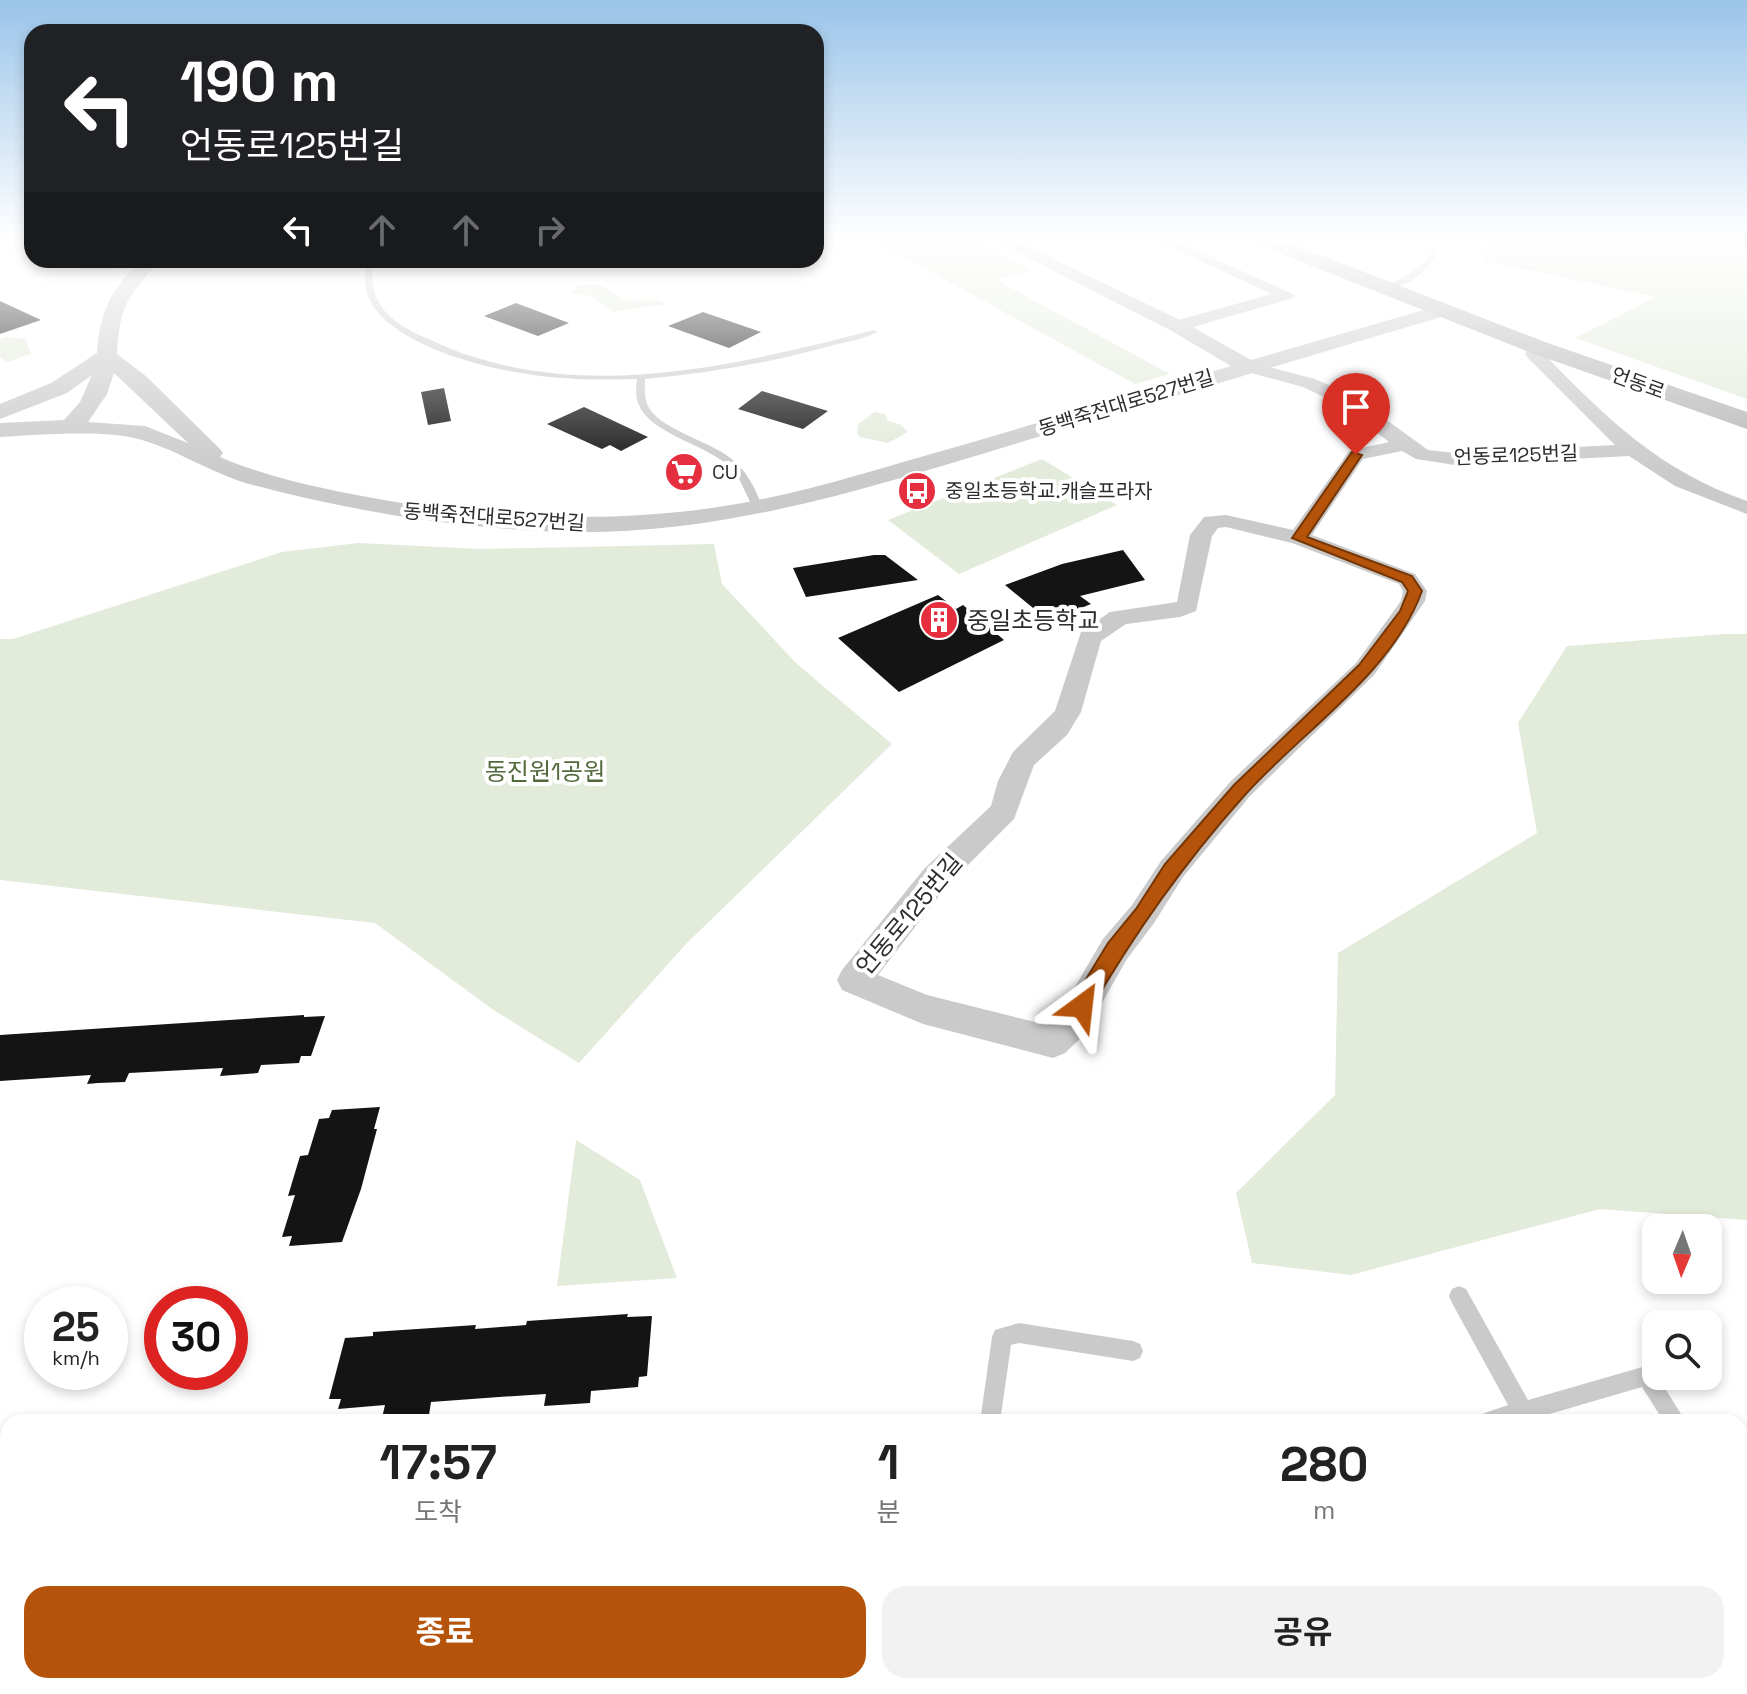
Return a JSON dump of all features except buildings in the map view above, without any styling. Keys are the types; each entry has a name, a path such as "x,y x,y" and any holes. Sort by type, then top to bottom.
{"main road":[{"name":"언동로","path":"1460,318 1747,421"}],"street":[{"path":"70,427 93,404 106,356 111,318"},
{"name":"동백죽전대로527번길","path":"1161,318 1246,366"},
{"path":"1177,326 1205,318"},
{"name":"동백죽전대로527번길","path":"0,430 70,427 145,433 227,470 299,491 374,507 545,524 653,521 758,508 895,472 1416,318"},
{"name":"언동로125번길","path":"1537,347 1534,354 1630,450 1690,487 1747,508"},
{"path":"0,412 59,388 106,356"},
{"path":"106,356 139,382 227,470"},
{"name":"언동로125번길","path":"1246,366 1309,383 1348,401 1423,455 1455,459 1630,450"},
{"path":"1299,538 1356,455 1405,444"},
{"name":"언동로125번길","path":"1226,521 1299,538 1407,579 1415,591 1413,601 1365,669 1240,789 1172,869 1143,914 1115,949 1071,1025 1053,1042 923,1009 854,980 935,878 1004,811 1012,781 1023,759 1057,728 1068,712 1090,637 1119,617 1180,610 1188,606 1201,535 1212,522 1226,521"}],"lane":[{"path":"388,318 395,325 438,348 478,362 519,371 567,376 641,376 694,371 775,358 874,332"},
{"path":"641,376 642,404 648,412 665,426 713,449 735,464 752,489 758,508"},
{"path":"1459,1296 1523,1411"},
{"path":"991,1414 1002,1337 1019,1333 1133,1351"},
{"path":"1513,1414 1646,1376 1671,1414"}],"green space":[{"path":"1015,318 1066,318 1170,374 1135,384"},
{"path":"1614,318 1747,318 1747,399 1575,338"},
{"path":"0,339 26,339 31,354 7,362 0,357"},
{"path":"875,412 885,414 888,421 901,425 908,432 888,443 860,437 858,424"},
{"path":"1042,459 1117,505 959,574 888,520"},
{"name":"동진원1공원","path":"358,543 480,549 714,544 722,584 797,664 892,744 686,944 579,1063 492,1009 375,923 0,880 0,639 13,639 282,552"},
{"path":"1747,634 1747,1220 1722,1218 1722,1214 1600,1209 1351,1275 1252,1263 1236,1193 1335,1095 1338,953 1537,833 1518,723 1567,646"},
{"path":"576,1140 640,1180 677,1278 557,1286"}],"place":[{"name":"CU","path":"684,472"},
{"name":"중일초등학교.캐슬프라자","path":"917,491"},
{"name":"중일초등학교","path":"939,620"}],"route":[{"path":"1082,1006 1115,949 1143,914 1172,869 1240,789 1365,669 1413,601 1415,591 1407,579 1299,538 1356,455"}]}
